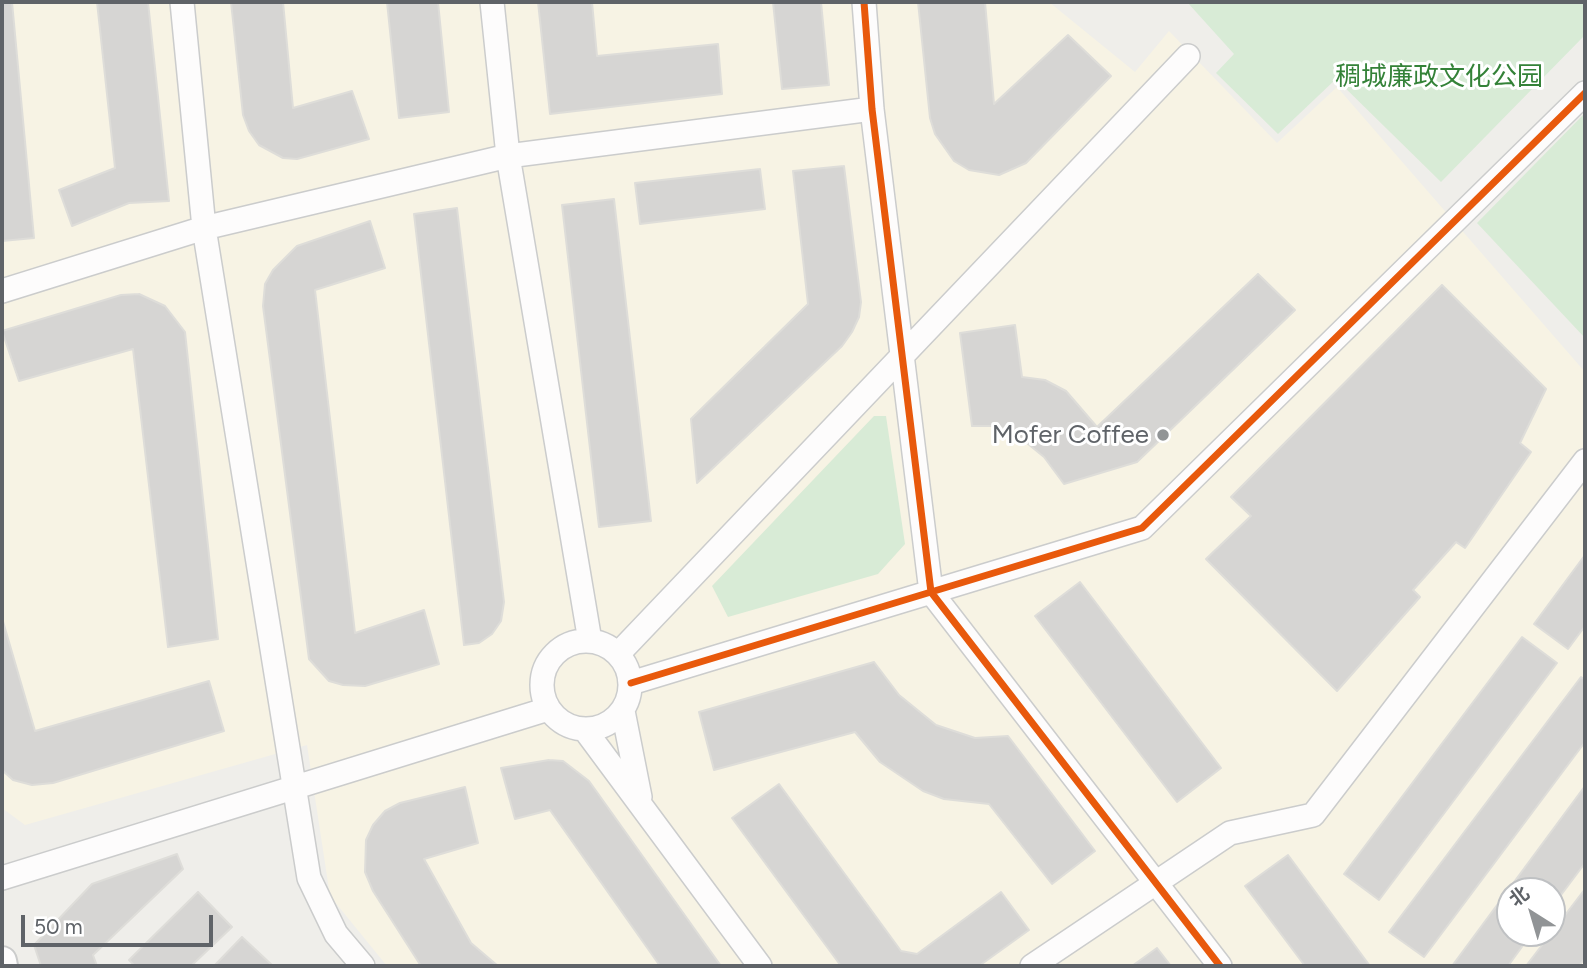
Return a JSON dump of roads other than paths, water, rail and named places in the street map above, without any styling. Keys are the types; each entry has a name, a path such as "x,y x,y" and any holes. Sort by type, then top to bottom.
{"street":[{"path":"182,2 204,228 309,878 336,934 363,966"},
{"path":"492,2 508,156 590,641"},
{"path":"864,2 872,109 931,592 1220,966"},
{"path":"618,654 1188,57"},
{"path":"631,683 1142,528 1585,93"},
{"path":"2,291 204,228 508,156 872,109"},
{"path":"1032,966 1230,834 1313,815 1585,461"},
{"path":"623,711 599,728 585,730 570,728 558,720 548,709 542,682 552,657 575,642 590,641 610,647 618,654 629,672 631,683 623,711 642,803"},
{"path":"2,878 548,709"},
{"path":"585,730 642,803 760,966"},
{"path":"2,961 3,966"}],"place":[{"name":"Mofer Coffee","path":"1163,435"}],"park label":[{"name":"稠城廉政文化公园","path":"1439,77"}]}
